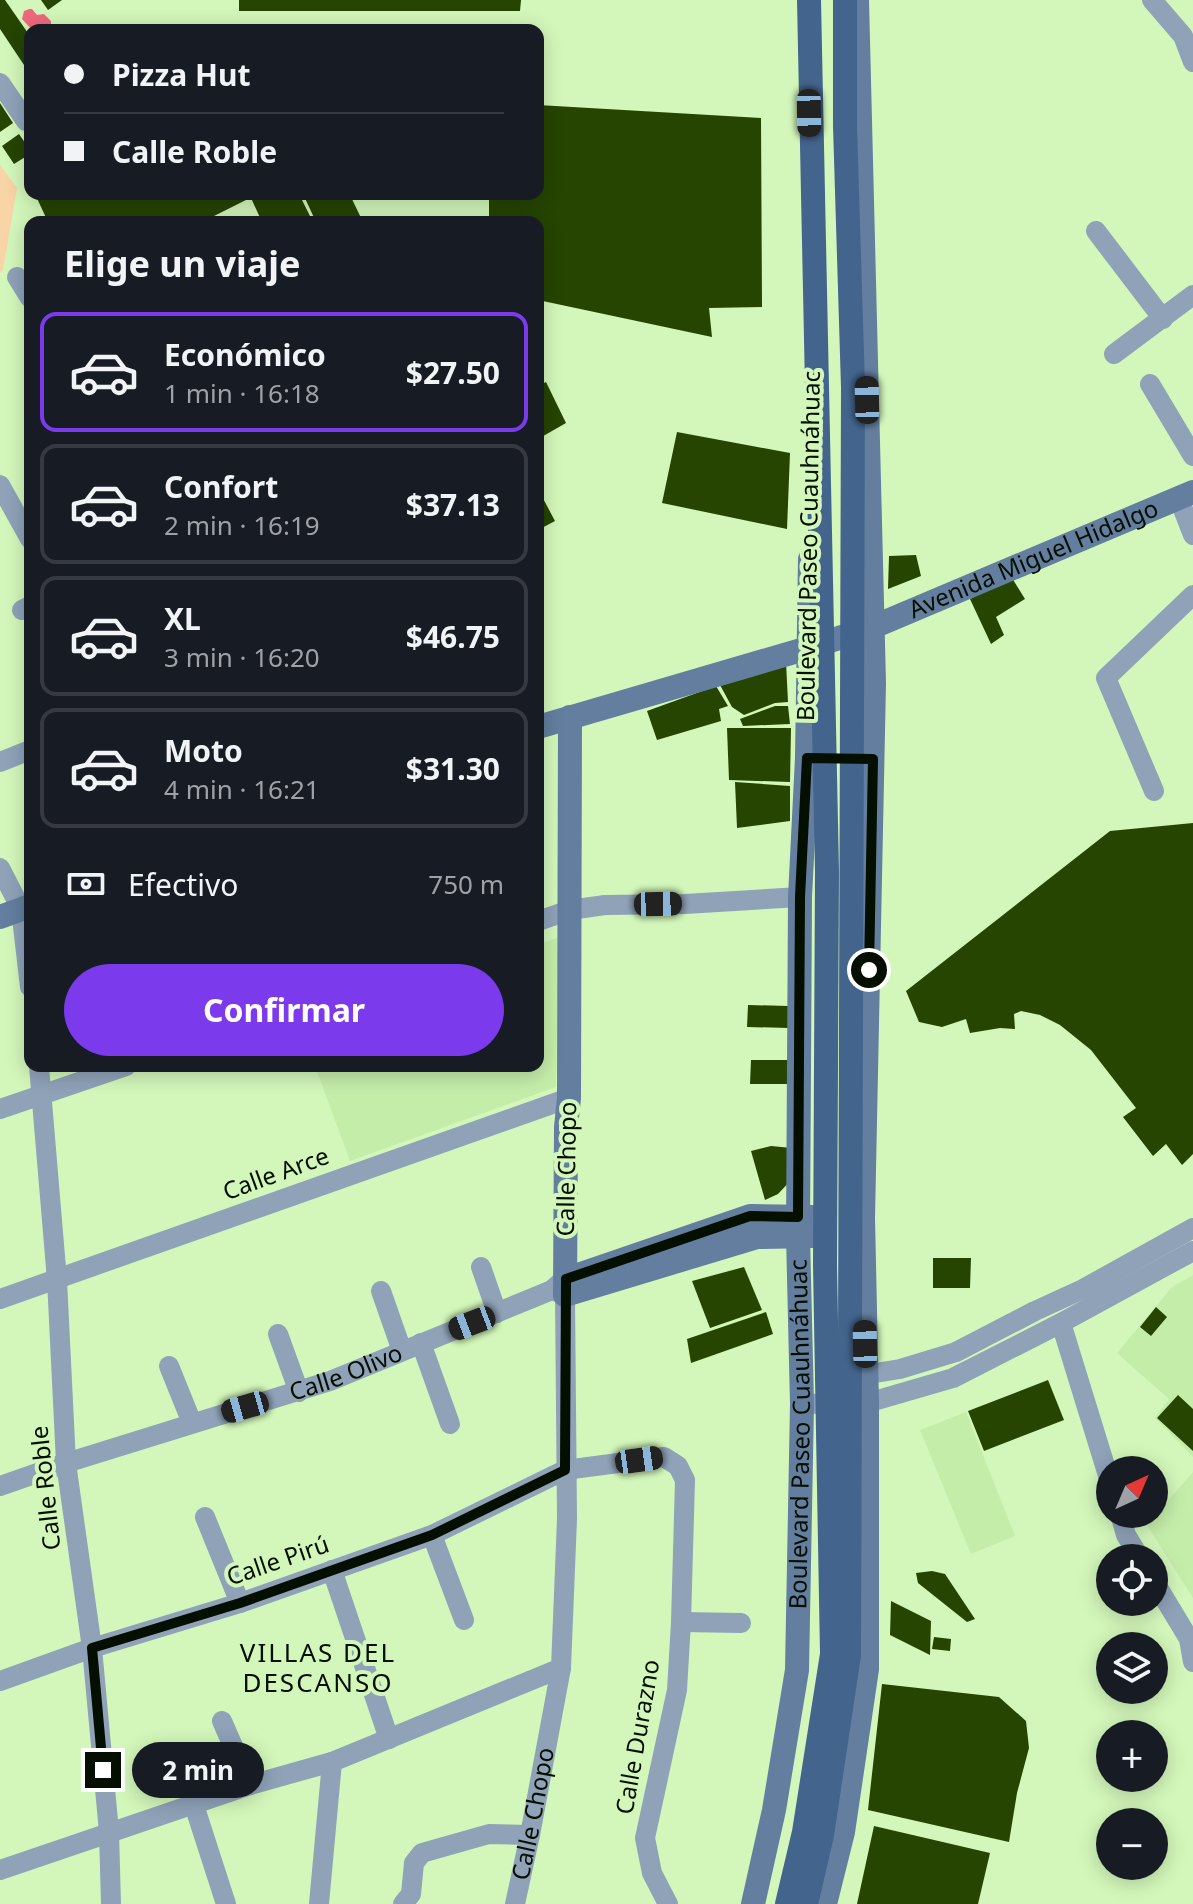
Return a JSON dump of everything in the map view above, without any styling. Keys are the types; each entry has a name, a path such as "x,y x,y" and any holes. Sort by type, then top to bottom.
{"main road":[{"name":"Boulevard Paseo Cuauhnáhuac","path":"787,1904 804,1832 832,1654 825,1265 827,871 807,0"},
{"name":"Boulevard Paseo Cuauhnáhuac","path":"806,1904 822,1835 849,1655 853,387 845,126 845,0"}],"street":[{"name":"Boulevard Paseo Cuauhnáhuac","path":"753,1904 774,1810 797,1670 802,1392 798,1226 800,897 807,758 809,585 811,244 807,0"},
{"path":"825,1904 843,1832 867,1669 867,1403 863,1228 873,627 857,0"},
{"path":"1152,0 1188,33 1193,62"},
{"path":"0,83 24,118"},
{"path":"1096,231 1163,319"},
{"path":"17,277 24,288"},
{"path":"1114,354 1193,295"},
{"path":"1150,384 1193,456"},
{"path":"0,485 24,528"},
{"path":"1186,496 1193,535"},
{"name":"Avenida Miguel Hidalgo","path":"544,725 873,627 1186,496"},
{"path":"809,585 871,585"},
{"path":"845,585 845,617 873,627"},
{"path":"1154,791 1106,678 1193,595"},
{"name":"Calle Chopo","path":"515,1904 561,1668 567,1519 561,1288 569,1098 570,717"},
{"path":"0,762 24,752"},
{"path":"807,758 873,759"},
{"path":"0,868 17,911 24,952"},
{"path":"544,919 570,910 605,905 800,897"},
{"name":"Calle Roble","path":"40,1072 57,1280 66,1463 92,1648 109,1832 111,1904"},
{"path":"0,1109 109,1072"},
{"name":"Calle Arce","path":"0,1299 569,1098"},
{"name":"Calle Olivo","path":"0,1486 192,1423 299,1392 750,1216 798,1226 863,1228"},
{"path":"802,1392 956,1352 1083,1289 1193,1228"},
{"path":"802,1392 867,1403 953,1378 1193,1251"},
{"path":"481,1267 497,1313"},
{"path":"381,1291 450,1424"},
{"path":"1057,1325 1101,1456"},
{"path":"278,1334 299,1392"},
{"path":"169,1366 192,1423"},
{"name":"Calle Durazno","path":"565,1470 664,1457 678,1466 685,1480 677,1690 645,1838 652,1873 668,1904"},
{"name":"Calle Pirú","path":"0,1681 92,1648 240,1603 432,1535 565,1470"},
{"path":"205,1517 240,1603"},
{"path":"432,1535 464,1620"},
{"path":"332,1570 389,1739"},
{"path":"1168,1604 1189,1639 1193,1662"},
{"path":"681,1622 741,1623"},
{"path":"0,1870 250,1785 332,1762 561,1668"},
{"path":"222,1721 250,1785"},
{"path":"319,1904 332,1762"},
{"path":"194,1805 226,1904"},
{"path":"403,1904 411,1894 414,1863 422,1853 489,1834 530,1835"}],"shaded area":[{"path":"32,9 37,15 44,14 51,24 27,24 22,19 24,11"},
{"path":"0,165 17,188 0,273"},
{"path":"559,937 556,1087 350,1161 317,1072 544,1072 544,943"},
{"path":"1193,1275 1193,1457 1155,1418 1169,1399 1117,1353 1172,1287"},
{"path":"966,1412 1015,1536 971,1554 920,1430"},
{"path":"1193,1472 1193,1598 1168,1558 1168,1544 1159,1544 1149,1528 1168,1528 1168,1501"}],"building":[{"path":"0,0 5,0 24,27 24,65 0,29"},
{"path":"41,0 62,0 48,10"},
{"path":"239,0 521,0 520,11 239,11"},
{"path":"0,103 13,123 0,132"},
{"path":"544,105 761,118 762,307 709,308 712,337 544,301 544,216 489,216 489,200 544,200"},
{"path":"19,134 24,141 24,158 14,164 2,146"},
{"path":"38,200 246,200 214,216 45,216"},
{"path":"252,200 302,200 310,216 259,216"},
{"path":"306,200 352,200 360,216 313,216"},
{"path":"544,383 566,423 544,436"},
{"path":"677,432 790,453 787,529 662,503"},
{"path":"544,500 555,521 544,527"},
{"path":"916,555 921,576 888,589 889,556"},
{"path":"1012,578 1025,599 996,617 1004,635 991,644 970,599"},
{"path":"786,662 788,702 775,703 744,715 732,707 720,685"},
{"path":"716,686 728,706 719,709 721,721 657,740 647,711"},
{"path":"775,706 788,706 790,724 743,726 740,719"},
{"path":"727,728 791,728 790,782 729,780"},
{"path":"735,782 790,786 790,821 737,828"},
{"path":"1193,823 1193,1154 1182,1165 1166,1144 1153,1156 1123,1117 1136,1108 1091,1050 1060,1025 1040,1015 1021,1011 1014,1014 1015,1029 970,1033 966,1019 942,1027 919,1022 906,991 1110,831"},
{"path":"748,1005 788,1006 789,1028 747,1027"},
{"path":"751,1060 789,1060 791,1084 750,1084"},
{"path":"771,1146 792,1148 793,1178 778,1194 765,1200 751,1151"},
{"path":"933,1258 971,1258 970,1288 933,1288"},
{"path":"744,1267 762,1310 710,1328 692,1281"},
{"path":"1156,1307 1167,1317 1151,1336 1140,1327"},
{"path":"766,1312 773,1334 691,1363 687,1339"},
{"path":"1048,1380 1064,1420 984,1451 968,1411"},
{"path":"1178,1395 1193,1409 1193,1451 1157,1418"},
{"path":"932,1571 945,1574 975,1619 967,1622 918,1583 916,1573"},
{"path":"891,1601 931,1621 930,1655 890,1635"},
{"path":"934,1637 951,1639 950,1651 932,1649"},
{"path":"882,1684 999,1697 1026,1721 1029,1748 1009,1842 868,1810"},
{"path":"874,1826 990,1853 978,1904 857,1904"}],"district":[{"name":"VILLAS DEL DESCANSO","path":"318,1668"}],"route":[{"path":"103,1770 92,1648 240,1603 432,1535 565,1470 566,1279 750,1216 798,1217 800,897 807,758 873,759 869,970"}]}
